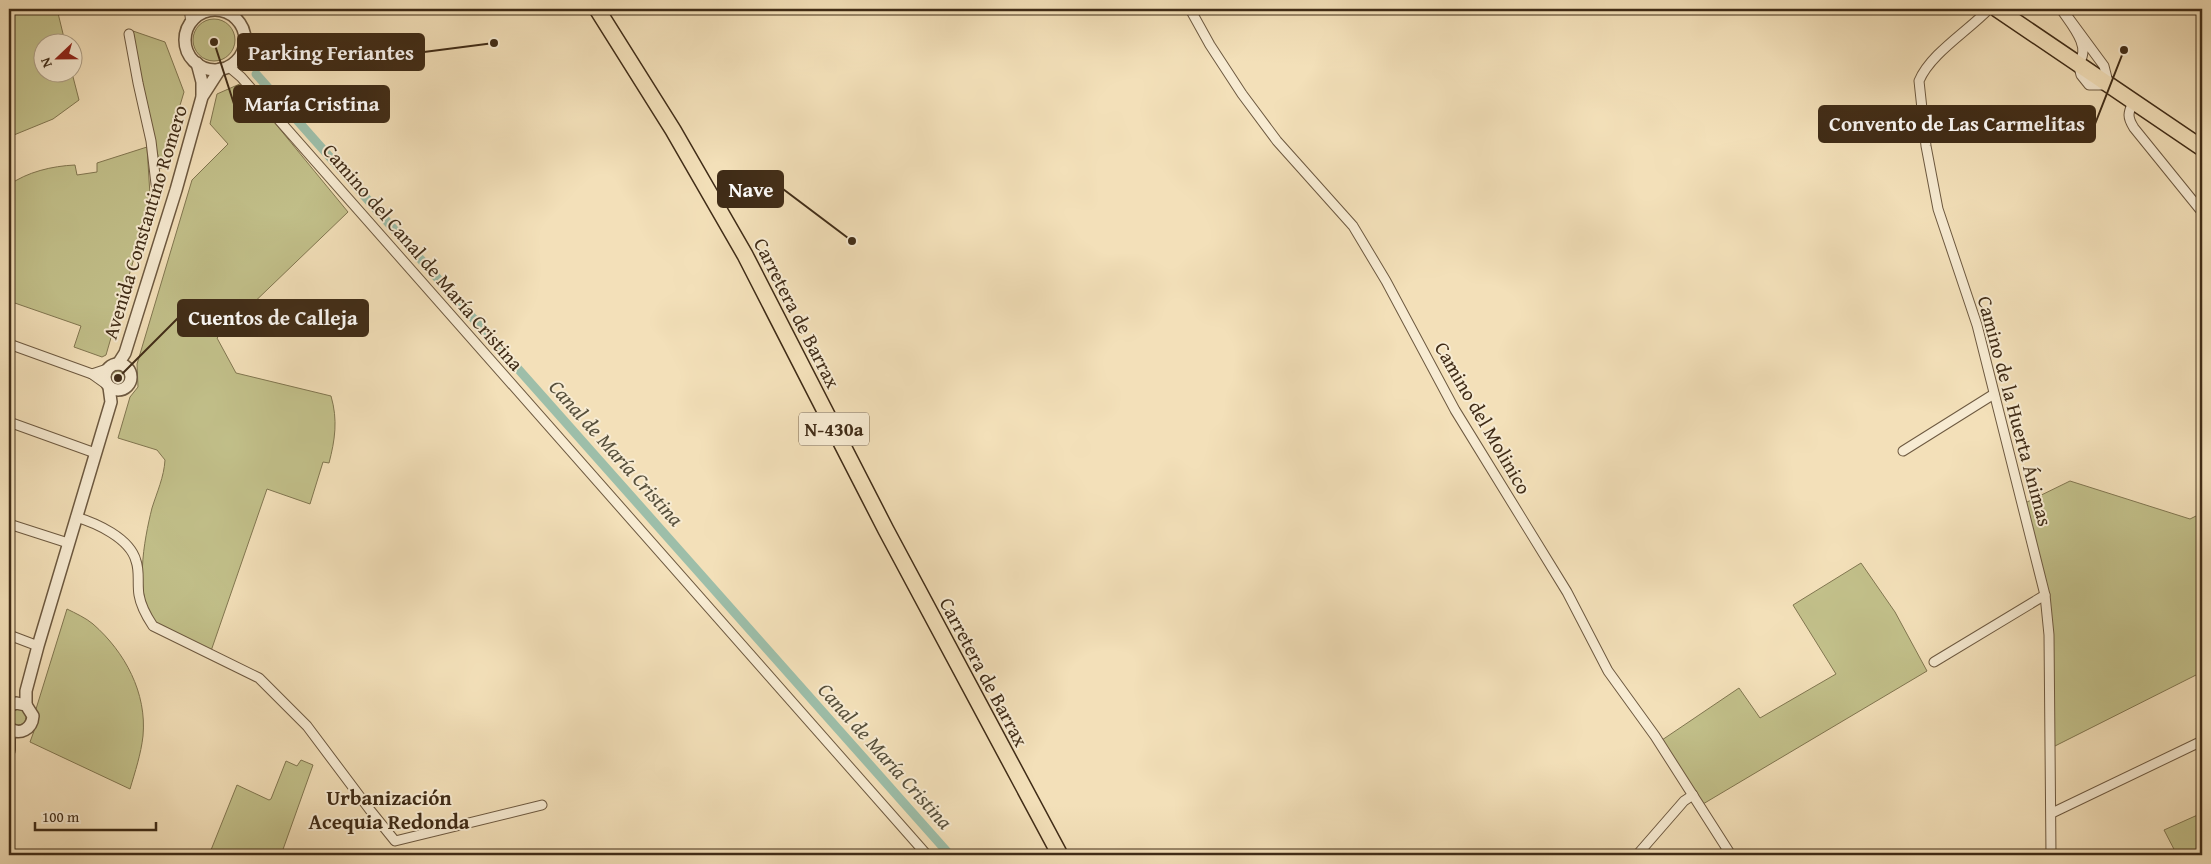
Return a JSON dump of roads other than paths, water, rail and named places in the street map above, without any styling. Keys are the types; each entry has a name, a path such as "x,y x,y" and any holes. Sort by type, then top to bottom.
{"highway":[{"name":"Carretera de Barrax","path":"597,9 673,130 745,255 882,522 1060,855"},
{"path":"1997,9 2080,61 2133,102 2202,148"}],"street":[{"path":"189,9 191,22"},
{"path":"217,9 235,18 241,26 244,44 242,53 224,68 208,69 197,64 188,52 185,34 191,22 204,12 217,9"},
{"name":"Camino del Molinico","path":"1190,9 1210,45 1242,94 1277,141 1353,226 1386,281 1455,410 1567,592 1608,671 1655,736 1731,855"},
{"name":"Camino de la Huerta Ánimas","path":"1989,9 1936,58 1918,81 1926,146 1938,209 1977,325 2044,595 2049,634 2051,855"},
{"path":"2062,9 2084,49 2080,61"},
{"path":"2062,9 2100,61 2107,73 2105,82"},
{"path":"129,34 151,141 156,184"},
{"path":"2080,61 2093,58 2100,61"},
{"name":"Avenida Constantino Romero","path":"119,364 176,190 202,97 202,82 197,64"},
{"name":"Avenida Constantino Romero","path":"202,97 224,68"},
{"name":"Camino del Canal de María Cristina","path":"224,68 241,77 270,109 927,855"},
{"path":"2133,102 2128,112 2129,120 2134,128 2202,212"},
{"path":"9,344 92,374 112,387 124,389 130,382 130,374 119,364"},
{"path":"92,374 119,364"},
{"path":"9,748 13,730 28,728 33,721 32,711 17,704 26,691 111,400 112,387 105,378 119,364"},
{"path":"1903,451 1994,394"},
{"path":"9,422 95,453"},
{"path":"76,517 97,526 122,541 132,550 138,572 139,595 145,613 154,626 260,678 307,726 395,840 542,805"},
{"path":"9,524 68,543"},
{"path":"1934,662 2044,595"},
{"path":"9,635 38,646"},
{"path":"2052,813 2202,741"},
{"path":"1637,855 1684,801 1693,795"}],"waterway":[{"name":"Canal de María Cristina","path":"256,74 950,855"}],"place":[{"name":"María Cristina","path":"214,42"},
{"name":"Parking Feriantes","path":"494,43"},
{"name":"Convento de Las Carmelitas","path":"2124,50"},
{"name":"Nave","path":"852,241"},
{"name":"Cuentos de Calleja","path":"118,378"}],"district":[{"name":"Urbanización Acequia Redonda","path":"389,810"}]}
